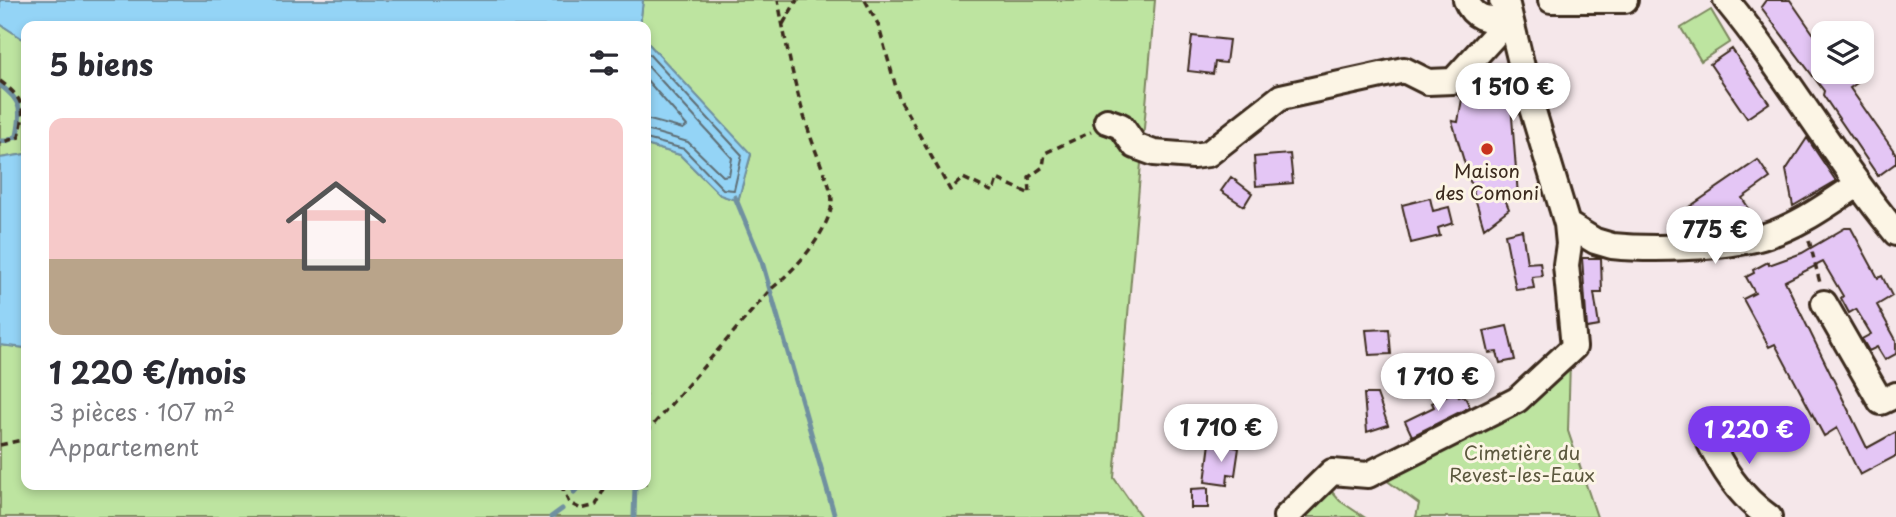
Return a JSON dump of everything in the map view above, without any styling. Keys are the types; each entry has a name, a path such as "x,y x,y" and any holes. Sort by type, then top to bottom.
{"street":[{"path":"1466,0 1475,14 1485,19 1510,6"},
{"path":"1551,0 1625,0"},
{"path":"1726,0 1797,94 1857,185 1896,233"},
{"path":"1107,121 1121,126 1135,146 1154,153 1193,156 1208,154 1281,97 1404,70 1428,82 1453,81 1493,37 1510,6"},
{"path":"1286,517 1332,472 1368,475 1517,400 1574,347 1566,265 1569,244 1567,225 1538,130 1510,6"},
{"path":"1567,225 1594,241 1626,247 1736,241 1762,237 1802,220 1857,185"},
{"path":"1824,303 1881,402 1896,395"},
{"path":"1706,435 1722,469 1748,502 1769,517"}],"path":[{"path":"651,427 770,290 792,271 813,243 831,209 832,193 804,124 778,0"},
{"path":"782,24 797,0"},
{"path":"865,0 878,24 899,98 950,190 962,178 992,192 997,179 1030,194 1029,177 1043,167 1045,153 1078,140 1107,121"},
{"path":"0,81 18,94 21,105"},
{"path":"0,143 19,137 21,129"},
{"path":"1802,220 1824,303"},
{"path":"0,445 21,440"},
{"path":"563,490 569,503 581,509 596,505 604,490"}],"green space":[{"path":"643,0 1155,0 1114,478 1141,517 0,517 0,345 21,347 21,490 651,490 651,146 680,155 720,195 738,201 751,155 651,46 651,21 641,21"},
{"path":"1711,10 1730,42 1701,61 1681,28"},
{"path":"0,24 21,38 21,155 0,158"},
{"name":"Cimetière du Revest-les-Eaux","path":"1570,361 1568,431 1597,517 1416,517 1419,504 1382,477"},
{"path":"1324,483 1340,501 1364,517 1293,517"}],"water":[{"path":"0,0 643,0 641,21 21,21 21,38 0,24"},
{"path":"651,46 751,154 738,201 720,195 680,155 651,146"},
{"path":"21,155 21,347 0,345 0,158"}],"building":[{"path":"1766,0 1790,0 1811,30 1811,74 1761,7"},
{"path":"1192,36 1229,40 1226,63 1215,62 1213,74 1188,71"},
{"path":"1732,49 1769,103 1747,118 1710,64"},
{"name":"Maison des Comoni","path":"1494,74 1511,104 1518,196 1505,199 1509,209 1484,228 1452,121 1458,122 1462,99 1457,95"},
{"path":"1819,84 1856,84 1850,88 1896,154 1896,163 1878,176 1823,95 1824,91"},
{"path":"1807,138 1836,181 1793,206 1786,170"},
{"path":"1290,154 1293,183 1256,186 1254,157"},
{"path":"1758,160 1770,178 1742,198 1748,207 1743,211 1747,216 1739,221 1717,225 1718,230 1684,231 1679,214"},
{"path":"1231,177 1252,193 1244,206 1221,191"},
{"path":"1430,198 1433,211 1449,207 1453,223 1438,228 1440,236 1411,243 1402,205"},
{"path":"1845,228 1851,228 1878,278 1882,276 1892,296 1877,305 1896,340 1896,354 1885,360 1877,347 1869,351 1862,339 1871,334 1856,309 1849,313 1841,298 1843,296 1823,262 1785,281 1867,448 1896,432 1896,456 1860,475 1837,428 1824,436 1775,344 1769,347 1743,299 1755,293 1746,277 1754,273 1753,270 1768,262 1769,265 1802,253"},
{"path":"1522,230 1527,263 1540,262 1542,276 1532,277 1534,288 1516,290 1505,234"},
{"path":"1582,258 1601,258 1602,293 1594,293 1599,326 1587,328"},
{"path":"1507,326 1515,360 1500,363 1497,352 1489,353 1484,331"},
{"path":"1389,329 1391,354 1369,355 1366,330"},
{"path":"1455,391 1459,397 1464,395 1470,407 1412,436 1405,421 1434,407 1432,403"},
{"path":"1364,394 1377,394 1388,425 1367,432"},
{"path":"1210,443 1239,448 1235,475 1228,474 1227,485 1205,482"},
{"path":"1208,488 1208,508 1191,508 1191,489"}],"waterway":[{"path":"0,85 13,96 20,113 17,136 0,141"},
{"path":"735,197 762,262 835,517"},
{"path":"634,517 635,490"},
{"path":"551,517 562,509"}],"place":[{"name":"Maison des Comoni","path":"1487,149"}]}
